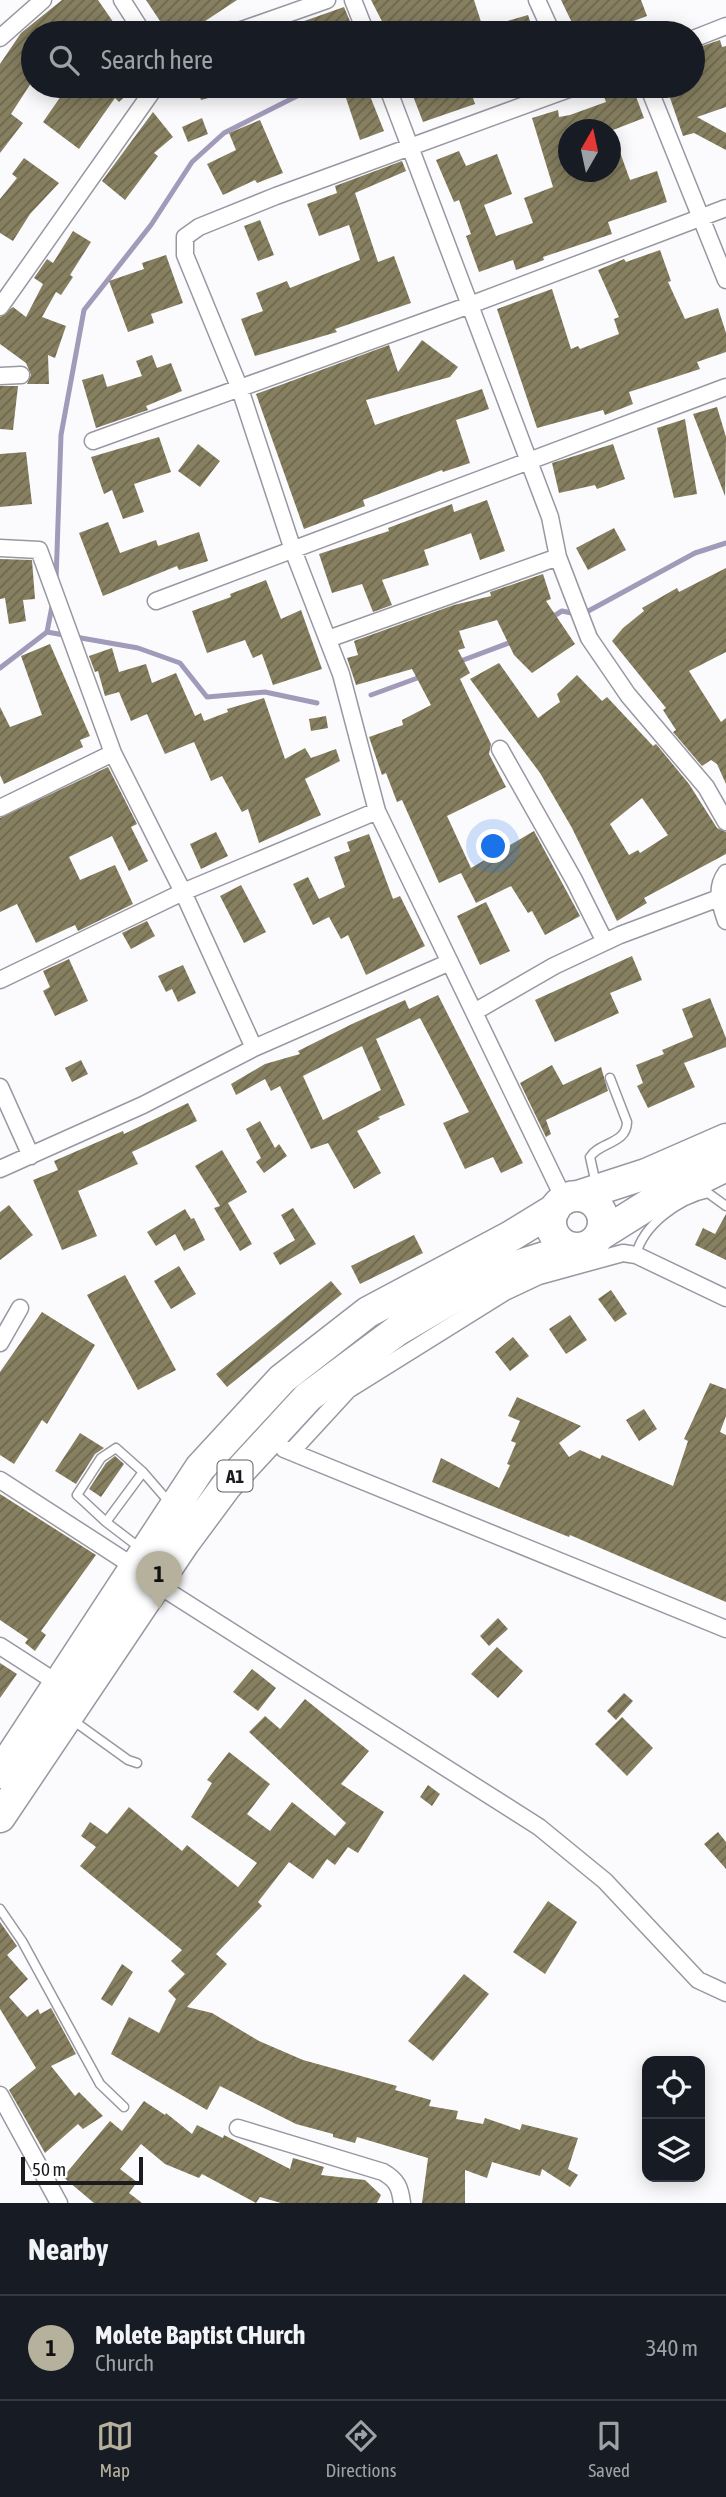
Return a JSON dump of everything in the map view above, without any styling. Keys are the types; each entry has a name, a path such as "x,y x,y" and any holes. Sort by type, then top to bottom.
{"highway":[{"name":"A1","path":"0,1773 138,1558 200,1468 282,1379 326,1342 368,1312 574,1199 646,1174 726,1139"},
{"name":"A1","path":"0,1817 227,1485 278,1447 309,1396 398,1330 507,1269 587,1241 651,1203 726,1166"},
{"path":"574,1199 592,1201 602,1213 587,1241 559,1240 554,1233 552,1217 574,1199"}],"street":[{"path":"0,38 43,0"},
{"path":"122,0 135,21"},
{"path":"353,0 361,21"},
{"path":"537,0 547,21"},
{"path":"267,21 323,1"},
{"path":"705,34 726,26"},
{"path":"0,307 148,98"},
{"path":"392,98 530,462 554,528 558,557 589,638 604,663 662,738 706,787 726,822"},
{"path":"544,98 199,227 185,237 185,255 240,389 293,550 341,674 377,811 450,962 574,1199"},
{"path":"653,98 726,280"},
{"path":"93,441 470,305 726,208"},
{"path":"0,376 21,375"},
{"path":"156,601 726,387"},
{"path":"0,548 39,550 113,753 183,892 254,1048"},
{"path":"328,639 558,557"},
{"path":"500,749 574,880 605,942"},
{"path":"0,808 113,753"},
{"path":"0,980 183,892 377,811"},
{"path":"726,873 721,880 719,898 726,921"},
{"path":"476,1011 554,966 605,942 719,898"},
{"path":"0,1169 143,1105 254,1048 450,962"},
{"path":"0,1087 31,1156"},
{"path":"726,1298 636,1255 610,1256 539,1276 505,1292 348,1390 278,1447 726,1629"},
{"path":"0,1343 20,1308"},
{"path":"0,1480 138,1558"},
{"path":"158,1585 539,1827 605,1881 698,1980 726,1993"},
{"path":"0,1646 59,1684"},
{"path":"0,2095 59,2203"},
{"path":"238,2128 383,2172 394,2178 401,2189 402,2203"}],"lane":[{"path":"574,1199 593,1152 624,1135 627,1130 627,1122 610,1078"},
{"path":"636,1255 639,1243 652,1227 672,1210 698,1195 708,1193 726,1206"},
{"path":"138,1558 77,1495 101,1458 116,1448 143,1472 174,1507"},
{"path":"106,1522 143,1472"},
{"path":"68,1717 128,1760 137,1763"},
{"path":"0,1909 22,1941 100,2084 124,2107"}],"building":[{"path":"62,0 98,0 113,21 36,21"},
{"path":"146,0 237,0 205,21 160,21"},
{"path":"371,0 474,0 481,21 382,21"},
{"path":"561,0 641,0 647,16 634,21 571,21"},
{"path":"344,7 350,21 304,21"},
{"path":"528,15 530,21 507,21"},
{"path":"21,33 21,98 11,114 23,123 0,153 0,64"},
{"path":"720,40 722,47 726,46 726,107 697,117 726,133 726,150 694,133 683,136 670,98 705,98 705,45"},
{"path":"60,98 115,98 79,149 43,122"},
{"path":"346,98 371,98 384,131 360,140"},
{"path":"414,98 473,98 475,104 423,122"},
{"path":"605,98 636,98 644,118 621,127 621,119 558,119 558,182 621,182 621,155 630,180 657,171 667,202 608,222 612,234 543,257 544,260 516,270 513,260 479,272 466,236 471,234 459,200 454,202 436,160 459,151 466,166 497,154 512,194 484,205 496,236 533,223 524,198 553,187 532,118 558,110 559,117 606,102"},
{"path":"153,112 173,137 154,153 158,156 125,200 102,181"},
{"path":"202,118 208,134 188,142 182,127"},
{"path":"260,120 283,173 257,183 255,180 223,195 207,164 236,150 229,133"},
{"path":"24,158 59,183 30,214 13,241 0,233 0,199 17,178 12,174"},
{"path":"402,161 406,171 355,193 378,262 394,256 411,303 335,329 337,332 255,356 241,319 263,311 256,293 287,281 290,288 360,260 349,225 319,236 307,204 337,193 335,186"},
{"path":"260,220 274,255 258,261 244,226"},
{"path":"73,231 91,242 70,275 73,277 61,295 56,292 42,317 66,326 55,358 48,355 49,384 27,384 31,375 26,363 0,344 0,317 13,307 26,317 43,284 34,278 47,259 53,263"},
{"path":"660,250 671,281 668,282 685,319 718,308 726,333 726,352 697,362 700,369 629,392 633,404 605,415 603,410 537,428 497,309 552,289 571,349 578,346 580,349 619,334 614,319 619,317 598,270 624,259 626,262"},
{"path":"166,255 183,303 151,314 154,323 128,332 109,281 144,269 142,263"},
{"path":"422,340 458,367 450,377 366,400 375,425 482,389 489,409 456,420 470,463 443,472 442,470 363,500 365,506 304,529 256,394 389,345 398,372"},
{"path":"152,355 157,368 171,363 182,391 146,406 148,410 96,428 82,380 103,374 107,387 142,376 136,361"},
{"path":"0,386 18,386 13,430 0,429"},
{"path":"717,407 726,437 725,496 693,414"},
{"path":"685,419 697,494 674,498 657,428"},
{"path":"159,437 171,472 134,484 144,512 123,519 112,490 104,494 91,457"},
{"path":"198,444 220,461 200,487 178,471"},
{"path":"613,444 625,479 597,489 595,485 559,493 552,463"},
{"path":"26,452 32,504 0,507 0,454"},
{"path":"487,500 505,551 480,560 471,533 424,550 429,565 382,580 392,605 373,612 362,584 332,593 319,554 389,531 388,528 452,504 454,512"},
{"path":"108,522 120,553 156,540 158,546 199,532 208,561 179,570 177,566 103,596 79,533"},
{"path":"614,528 626,550 588,570 576,548"},
{"path":"0,559 32,560 35,599 23,600 26,621 9,624 5,598 0,599"},
{"path":"726,568 726,652 689,671 721,722 726,718 726,784 717,764 711,760 702,766 673,732 676,730 663,710 666,708 612,641 644,611 642,608 677,588 679,592"},
{"path":"543,574 551,599 546,601 575,644 532,673 514,655 497,620 459,631 465,648 458,650 470,673 460,679 491,744 489,754 506,787 447,816 471,868 534,831 580,916 545,935 532,911 528,913 511,886 476,903 461,873 439,883 402,800 397,802 386,773 382,775 369,737 403,725 402,720 431,705 412,669 356,685 347,658 358,655 354,641 454,605 491,596 490,592"},
{"path":"266,580 281,619 301,610 322,669 273,685 262,654 253,658 245,640 207,653 192,611 231,597 230,594"},
{"path":"50,644 90,736 80,740 83,747 4,784 0,775 0,707 10,727 42,715 21,656"},
{"path":"112,648 119,672 146,664 152,683 176,673 195,716 201,713 204,721 228,712 227,709 264,698 285,759 305,748 311,758 336,749 340,761 305,779 321,815 259,843 248,809 242,812 222,776 211,781 194,742 165,754 147,714 131,721 119,692 105,696 98,671 95,672 89,656"},
{"path":"499,663 538,718 560,702 557,694 577,675 602,701 607,697 653,746 656,744 689,784 717,828 726,832 726,854 644,898 647,903 617,921 572,828 540,773 470,679","holes":["642,798 668,835 640,853 638,850 629,855 610,824"]},
{"path":"326,716 328,728 311,731 309,719"},
{"path":"108,767 137,824 131,827 148,861 129,871 112,836 69,857 80,880 115,865 133,904 78,931 75,925 36,943 17,904 0,912 0,818"},
{"path":"216,832 228,856 201,869 190,844"},
{"path":"369,834 393,899 400,896 425,946 366,975 348,935 341,939 329,917 313,925 293,884 308,877 319,899 345,887 334,857 350,851 347,842"},
{"path":"241,885 266,932 244,943 220,896"},
{"path":"486,902 510,951 480,965 457,916"},
{"path":"147,921 155,936 131,949 122,933"},
{"path":"632,956 642,980 610,993 619,1013 555,1042 535,1000"},
{"path":"69,959 88,1001 55,1016 43,991 50,987 43,971"},
{"path":"183,965 196,993 178,1002 172,989 166,992 158,976"},
{"path":"438,995 523,1163 501,1173 493,1157 465,1169 443,1123 469,1112 420,1018 376,1039 405,1105 378,1117 380,1119 357,1131 381,1173 354,1189 328,1143 311,1149 280,1086 271,1091 265,1079 236,1095 231,1084 265,1064 300,1054 298,1051 405,1000 409,1009","holes":["362,1046 381,1090 323,1120 303,1076"]},
{"path":"710,998 726,1038 726,1047 684,1063 695,1087 648,1108 637,1086 643,1083 636,1065 664,1054 662,1050 693,1037 682,1009"},
{"path":"81,1060 88,1074 72,1082 65,1068"},
{"path":"552,1065 563,1085 601,1067 608,1091 546,1120 551,1134 546,1137 520,1083"},
{"path":"188,1103 197,1121 132,1152 138,1164 78,1191 97,1236 62,1250 33,1180 58,1170 54,1161 123,1131 124,1134"},
{"path":"260,1121 275,1148 279,1144 287,1156 264,1173 256,1162 261,1158 246,1129"},
{"path":"222,1150 247,1192 228,1203 252,1244 240,1251 214,1208 220,1206 195,1166"},
{"path":"9,1205 33,1235 0,1260 0,1212"},
{"path":"293,1208 316,1244 280,1265 273,1253 295,1240 281,1215"},
{"path":"185,1209 191,1219 194,1218 205,1240 184,1251 175,1234 156,1246 147,1232"},
{"path":"726,1214 726,1260 695,1245 703,1228 715,1234"},
{"path":"414,1235 423,1253 360,1284 351,1266"},
{"path":"179,1266 196,1294 171,1309 154,1281"},
{"path":"125,1275 176,1370 138,1390 87,1295"},
{"path":"331,1281 342,1294 227,1387 216,1374"},
{"path":"611,1290 627,1314 615,1322 598,1299"},
{"path":"42,1312 95,1345 47,1424 42,1420 14,1464 0,1455 0,1372"},
{"path":"570,1315 587,1340 566,1354 549,1329"},
{"path":"513,1337 529,1356 510,1371 495,1352"},
{"path":"710,1383 726,1389 726,1416 720,1432 726,1435 726,1602 570,1535 569,1537 432,1482 441,1458 499,1488 510,1465 507,1464 516,1443 511,1441 520,1421 508,1416 517,1397 581,1426 559,1443 569,1457 580,1450 600,1459 602,1455 673,1486 688,1441 684,1439"},
{"path":"644,1409 657,1429 639,1441 626,1420"},
{"path":"80,1433 104,1448 95,1454 76,1484 55,1471"},
{"path":"115,1456 124,1464 101,1497 89,1489 106,1463"},
{"path":"0,1494 96,1555 41,1631 46,1635 35,1651 25,1643 28,1639 0,1620"},
{"path":"498,1618 508,1629 489,1646 480,1636"},
{"path":"497,1647 523,1671 498,1698 471,1674"},
{"path":"0,1663 17,1674 0,1698"},
{"path":"252,1669 276,1688 258,1711 233,1692"},
{"path":"624,1693 633,1701 616,1720 607,1711"},
{"path":"305,1699 369,1751 341,1784 384,1812 358,1853 348,1847 335,1865 327,1859 313,1879 289,1862 258,1902 262,1906 216,1954 227,1964 187,2007 212,2013 259,2041 303,2060 397,2086 395,2090 431,2100 429,2106 458,2111 456,2119 483,2124 485,2118 520,2130 522,2124 578,2138 568,2169 578,2175 570,2187 542,2169 540,2176 492,2162 487,2178 465,2170 465,2203 422,2203 428,2158 357,2137 355,2143 333,2137 333,2134 296,2124 220,2086 207,2110 111,2054 129,2017 159,2033 176,1999 168,1991 185,1974 171,1961 182,1950 80,1866 96,1847 81,1836 90,1822 107,1834 129,1807 182,1851 187,1845 238,1887 257,1863 191,1817 212,1783 207,1780 229,1752 270,1784 247,1814 270,1831 292,1802 335,1836 346,1823 249,1732 265,1716 280,1729"},
{"path":"622,1717 653,1748 627,1776 595,1744"},
{"path":"428,1785 440,1794 432,1806 420,1797"},
{"path":"718,1832 726,1842 726,1869 704,1844"},
{"path":"548,1901 577,1922 545,1974 513,1952"},
{"path":"0,1922 17,1946 7,1955 28,1979 9,1997 27,2017 38,2009 40,2014 51,2008 76,2054 51,2066 75,2096 79,2092 103,2116 83,2129 78,2124 45,2153 9,2090 36,2068 0,2009"},
{"path":"122,1964 133,1972 112,2006 101,1999"},
{"path":"464,1974 489,1994 433,2061 408,2041"},
{"path":"144,2101 165,2115 166,2113 192,2134 197,2125 223,2138 224,2135 290,2169 293,2158 324,2167 321,2175 365,2180 381,2195 377,2203 281,2203 260,2197 256,2203 202,2174 199,2178 165,2164 141,2144 120,2169 137,2182 129,2193 142,2203 94,2203 63,2177 110,2121 122,2131"}],"waterway":[{"path":"56,581 61,435 84,310 151,225 192,162 224,133 293,98"},
{"path":"549,619 562,611 581,615 695,553 726,543"},
{"path":"0,668 47,632 53,601"},
{"path":"47,632 138,648 180,663 207,697 265,692 317,703"},
{"path":"458,662 514,641"},
{"path":"371,695 423,676"}],"place":[{"name":"Molete Baptist CHurch","path":"159,1609"}]}
